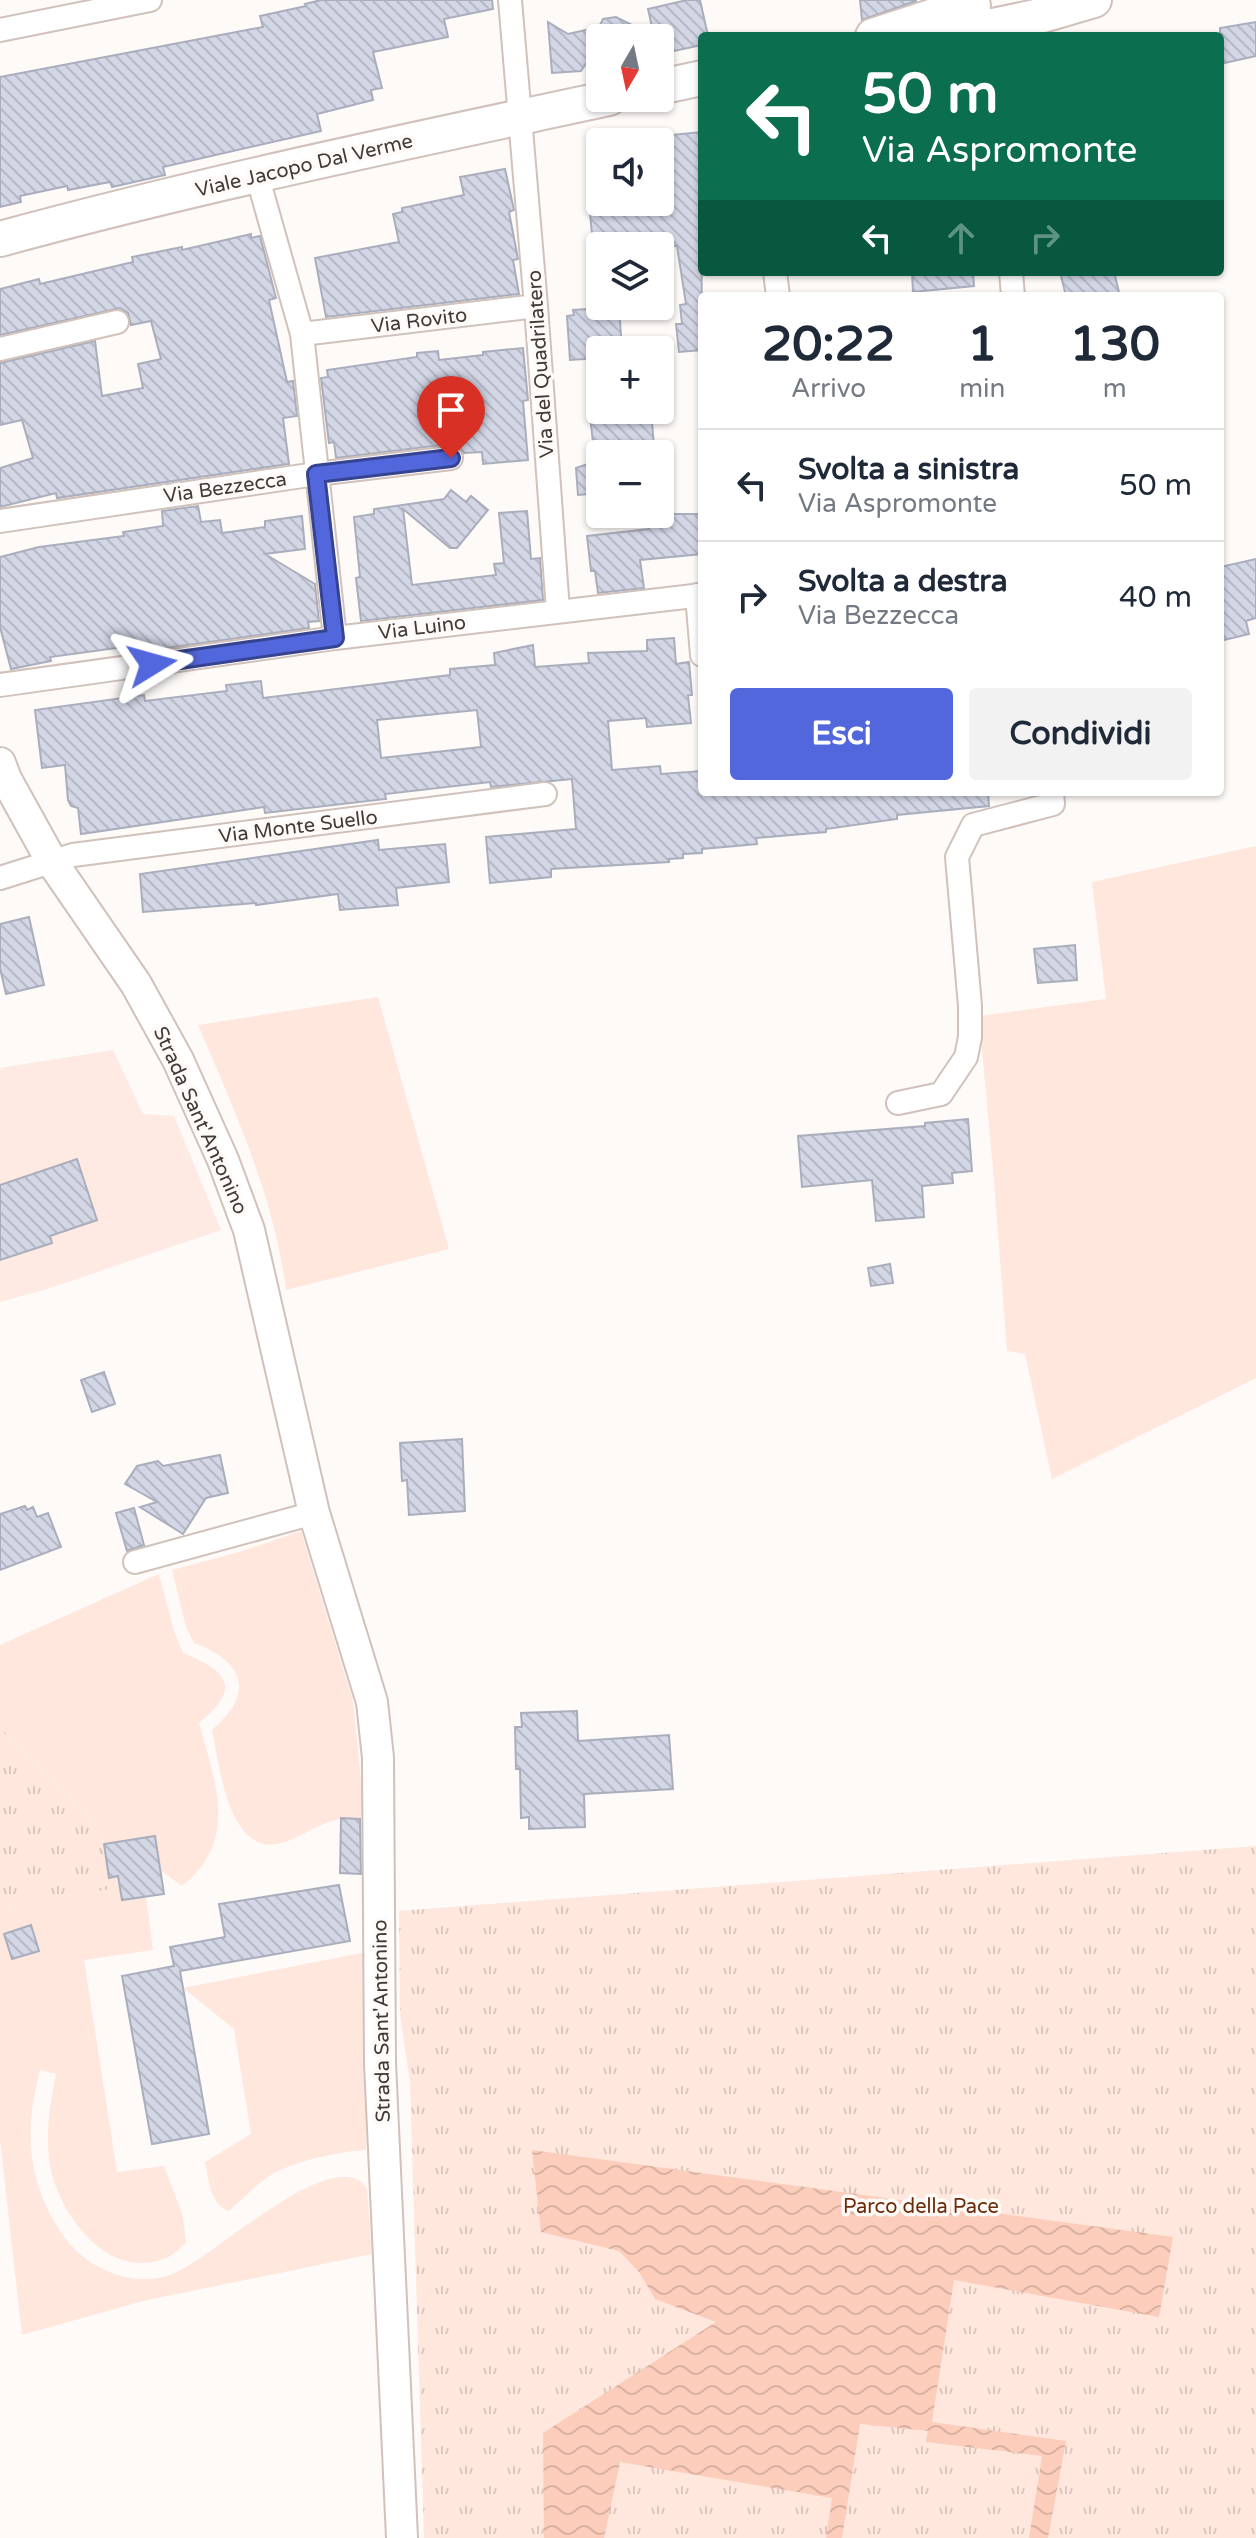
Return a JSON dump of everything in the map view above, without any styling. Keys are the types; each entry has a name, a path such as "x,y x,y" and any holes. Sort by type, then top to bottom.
{"main road":[{"path":"885,32 940,14 988,13 1038,27 1094,0"},
{"path":"952,32 988,13"},
{"path":"674,84 698,79"},
{"name":"Viale Jacopo Dal Verme","path":"0,239 81,216 257,175 586,103"},
{"name":"Strada Sant'Antonino","path":"0,763 52,862 136,984 178,1060 223,1160 249,1230 314,1513 372,1702 378,1758 381,2077 402,2538"}],"street":[{"path":"0,30 150,0"},
{"name":"Via del Quadrilatero","path":"510,0 558,611"},
{"path":"257,175 302,334 335,638"},
{"name":"Via Rovito","path":"302,334 536,306"},
{"path":"0,349 117,322"},
{"name":"Via Bezzecca","path":"0,521 316,474 451,458"},
{"name":"Via Luino","path":"0,685 335,638 698,595"},
{"name":"Via Monte Suello","path":"0,878 73,855 545,794"},
{"path":"898,1103 941,1094 966,1057 970,1006 957,857 973,825 1053,804 1052,796"},
{"path":"135,1562 314,1513"}],"shaded area":[{"path":"113,1050 143,1114 174,1116 221,1230 0,1302 0,1068"}],"green space":[{"path":"1256,846 1256,1378 1052,1479 1025,1354 1007,1351 979,1016 1106,999 1092,882"},
{"path":"378,997 449,1249 286,1290 263,1188 198,1025"},
{"path":"301,1531 353,1701 365,1819 333,1821 288,1841 268,1844 252,1839 240,1826 231,1808 212,1730 235,1703 239,1691 238,1679 224,1659 194,1643 186,1627 172,1570"},
{"path":"159,1574 183,1653 220,1674 225,1690 221,1700 199,1723 216,1789 217,1830 211,1850 200,1868 182,1886 160,1870 154,1836 104,1844 101,1832 0,1727 0,1645"},
{"path":"0,1727 101,1832 111,1889 0,1907"},
{"name":"Parco della Pace","path":"1256,1846 1256,2538 424,2538 410,2083 400,2014 399,1911"},
{"path":"118,1876 122,1900 146,1897 153,1950 84,1960 117,2172 164,2166 183,2216 186,2243 169,2257 144,2263 124,2260 88,2238 62,2200 54,2180 48,2138 56,2074 40,2070 32,2110 33,2166 45,2204 60,2231 77,2252 99,2267 131,2278 157,2278 191,2264 292,2196 317,2183 340,2177 358,2180 367,2188 372,2254 143,2301 22,2335 0,2140 0,1907 110,1889 109,1878","holes":["30,1925 39,1951 12,1959 4,1934"]},
{"path":"367,1952 366,2150 329,2155 289,2166 268,2177 229,2211 223,2208 211,2191 205,2162 251,2134 234,2029 183,1988"}],"water":[{"path":"532,2150 1173,2237 1159,2317 954,2280 932,2422 1066,2441 1048,2538 1029,2538 1042,2456 926,2442 928,2431 860,2424 842,2538 826,2538 832,2498 620,2462 604,2538 544,2538 543,2433 716,2322 655,2299 639,2272 619,2251 541,2232"}],"building":[{"path":"321,0 492,0 493,9 444,19 448,37 373,52 382,88 371,90 373,100 317,114 321,131 163,167 165,175 112,187 110,182 68,190 67,186 20,196 21,202 0,207 0,77 263,27 260,16"},
{"path":"700,0 707,32 698,32 698,46 674,51 674,24 651,24 648,9"},
{"path":"860,0 916,0 916,1 862,20"},
{"path":"616,17 630,24 600,24 603,19"},
{"path":"548,22 568,34 586,30 586,64 581,71 552,73"},
{"path":"1256,22 1256,56 1224,63 1224,32 1220,32 1220,28"},
{"path":"698,132 698,276 702,276 702,292 698,292 698,350 679,352 676,324 682,324 680,305 686,304 674,232 592,232 590,216 674,216 674,135"},
{"path":"505,169 514,210 509,212 518,259 513,260 519,294 326,317 315,258 399,242 393,214 402,212 402,208 464,195 460,177"},
{"path":"251,234 251,238 260,236 276,298 269,300 287,382 293,381 297,416 283,418 289,464 57,498 56,493 0,507 0,468 33,458 22,420 0,425 0,363 95,341 102,396 143,388 138,364 161,359 151,321 131,325 128,313 120,308 0,335 0,289 39,279 40,284 133,262 132,257 182,247 182,250"},
{"path":"912,276 973,276 974,286 913,292"},
{"path":"1061,276 1115,276 1119,292 1065,292"},
{"path":"586,309 586,320 620,320 621,336 586,336 586,359 570,360 567,316 574,315 573,310"},
{"path":"523,348 528,400 523,401 528,460 483,464 482,452 464,453 450,444 336,458 334,442 329,443 321,378 328,377 327,370 417,357 417,353 438,351 439,360"},
{"path":"591,424 652,424 654,440 593,440"},
{"path":"586,465 586,494 578,495 576,468"},
{"path":"451,490 466,502 471,496 488,510 457,548 450,548 403,509 412,585 496,575 494,564 504,563 499,513 527,511 531,559 540,558 543,600 361,621 354,517 374,514 374,509 444,499"},
{"path":"198,506 201,522 220,520 222,533 265,527 265,521 302,516 305,549 265,554 315,584 319,621 308,622 309,628 159,649 146,649 146,644 50,657 51,661 11,669 0,627 0,557 39,547 124,536 123,532 163,526 162,511"},
{"path":"674,514 698,514 698,554 640,560 644,588 598,593 595,571 591,571 587,536 674,528"},
{"path":"1256,559 1256,618 1246,621 1249,634 1224,640 1224,566"},
{"path":"674,638 676,664 689,662 691,723 647,727 646,718 608,721 612,770 660,766 661,774 698,771 698,796 988,796 989,806 897,815 897,819 826,829 826,832 756,838 757,844 702,849 702,853 683,854 683,858 669,859 669,862 551,869 551,877 490,883 486,837 576,829 572,779 491,787 490,782 385,794 386,799 265,813 264,807 81,834 78,808 71,806 68,800 65,765 42,768 35,710 144,695 145,701 227,691 226,685 261,681 263,698 450,675 450,669 495,665 494,653 533,645 535,667 589,663 588,653 647,651 647,640","holes":["477,710 481,747 381,758 377,720"]},
{"path":"378,840 379,850 445,844 449,882 396,888 398,905 340,910 338,894 256,905 143,912 140,874"},
{"path":"29,917 44,985 6,994 0,968 0,924"},
{"path":"1075,945 1077,980 1038,983 1034,949"},
{"path":"968,1119 972,1171 952,1173 953,1183 922,1186 924,1217 876,1221 872,1180 802,1187 798,1136 925,1126 925,1123"},
{"path":"77,1159 97,1220 50,1236 52,1243 0,1260 0,1185"},
{"path":"890,1264 893,1283 871,1286 868,1268"},
{"path":"104,1372 115,1404 92,1412 81,1380"},
{"path":"462,1439 465,1511 409,1515 407,1480 402,1481 400,1443"},
{"path":"220,1455 228,1493 206,1498 183,1534 140,1507 157,1502 125,1484 137,1466 158,1461 163,1466"},
{"path":"25,1506 27,1510 33,1507 37,1517 48,1513 61,1547 0,1570 0,1514"},
{"path":"134,1508 144,1545 127,1551 116,1513"},
{"path":"577,1711 578,1741 669,1735 673,1789 584,1794 585,1827 529,1829 529,1817 521,1818 515,1727 522,1727 521,1713"},
{"path":"341,1818 360,1819 361,1874 340,1873"},
{"path":"155,1836 164,1894 122,1900 118,1876 109,1878 104,1844"},
{"path":"339,1885 350,1941 180,1971 209,2134 152,2144 122,1976 174,1966 170,1947 225,1937 219,1904"},
{"path":"31,1925 39,1951 12,1959 4,1934"}],"route":[{"path":"152,664 335,638 316,474 451,458"}]}
